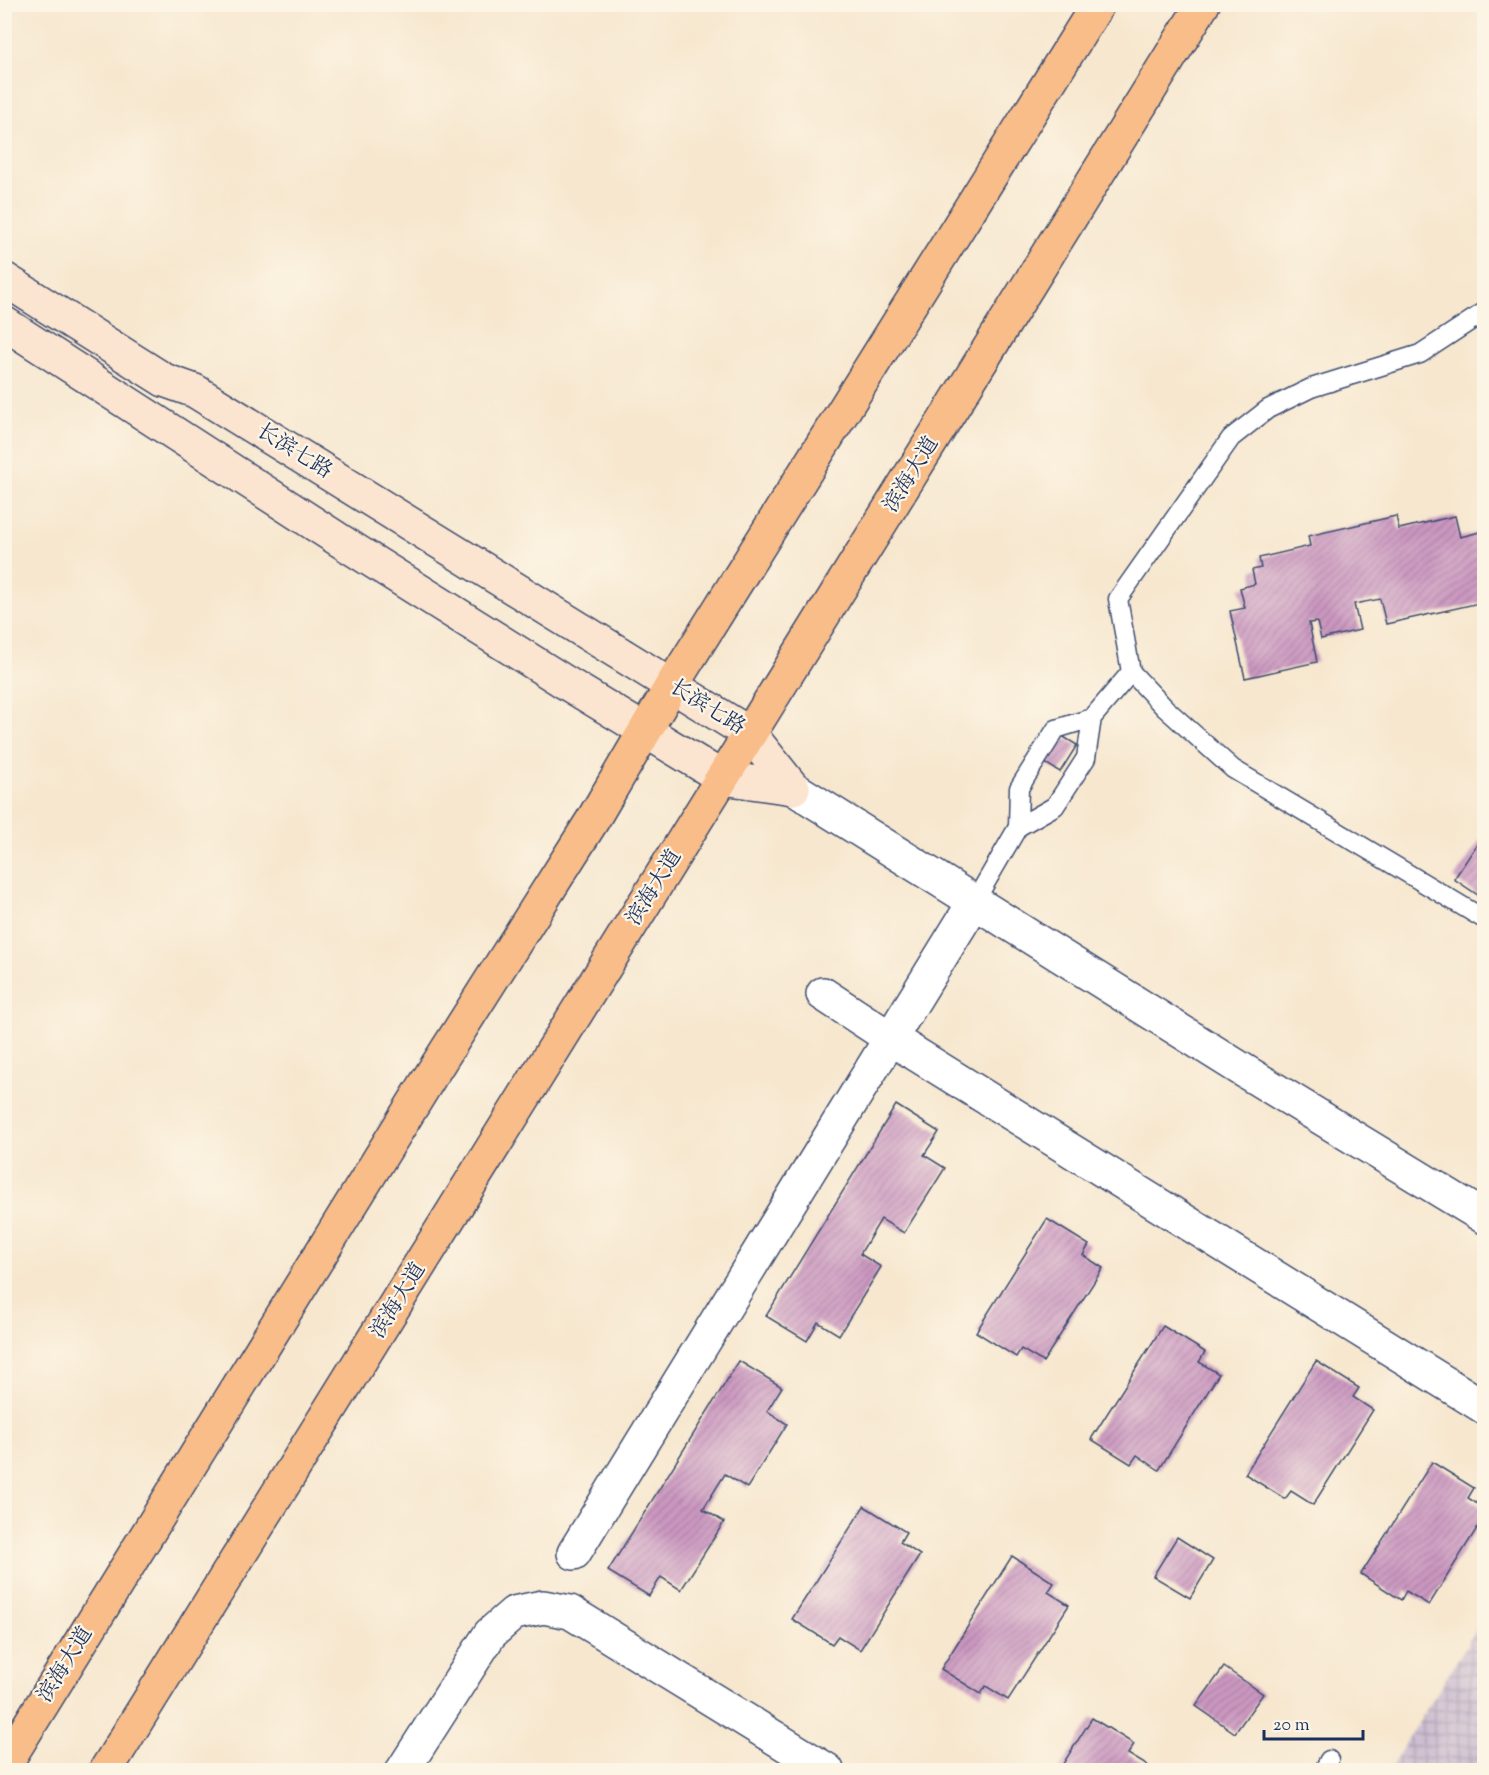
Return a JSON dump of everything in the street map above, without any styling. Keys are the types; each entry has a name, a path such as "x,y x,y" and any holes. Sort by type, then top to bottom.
{"highway":[{"name":"滨海大道","path":"4,1766 433,1072 587,830 672,686 1098,4"},
{"name":"滨海大道","path":"108,1770 1203,4"}],"main road":[{"name":"长滨七路","path":"4,279 164,380 205,398 750,734 793,788"},
{"path":"4,323 350,547 723,778 793,788"}],"street":[{"path":"793,788 1246,1072 1485,1217"},
{"path":"574,1553 975,901"},
{"path":"823,994 890,1038 1485,1407"},
{"path":"403,1770 490,1634 513,1613 543,1607 570,1612 827,1770"}],"lane":[{"path":"1485,312 1420,354 1311,388 1268,409 1231,438 1118,599 1131,672 1165,708 1233,769 1485,919"},
{"path":"1018,827 1054,806 1086,758 1092,718 1131,672"},
{"path":"975,901 1018,827 1019,788 1056,729 1092,718"}],"shaded area":[{"path":"1484,1617 1484,1770 1389,1770"}],"building":[{"path":"1396,516 1399,529 1455,516 1460,537 1484,531 1484,602 1386,624 1380,599 1354,604 1360,630 1321,639 1317,622 1309,623 1317,662 1245,678 1230,611 1245,608 1240,588 1255,584 1252,570 1261,568 1259,558 1310,546 1308,536"},
{"path":"1062,736 1077,745 1060,772 1045,763"},
{"path":"1484,834 1484,899 1454,879"},
{"path":"896,1105 939,1132 924,1155 945,1168 904,1233 881,1219 860,1254 881,1267 839,1335 818,1322 807,1341 766,1316"},
{"path":"1047,1219 1089,1245 1083,1255 1103,1268 1043,1362 1021,1349 1016,1357 976,1332"},
{"path":"1163,1326 1205,1352 1199,1362 1219,1374 1159,1470 1137,1455 1131,1464 1091,1439"},
{"path":"739,1361 782,1387 767,1411 787,1424 747,1488 725,1474 703,1509 724,1522 681,1590 661,1577 649,1596 608,1571"},
{"path":"1316,1361 1359,1388 1353,1397 1373,1410 1313,1505 1291,1491 1285,1499 1245,1474"},
{"path":"1432,1462 1474,1488 1468,1498 1484,1508 1484,1517 1429,1605 1406,1591 1401,1600 1361,1574"},
{"path":"864,1506 906,1532 900,1542 920,1555 860,1650 838,1636 832,1644 792,1619"},
{"path":"1177,1537 1213,1560 1190,1598 1153,1576"},
{"path":"1012,1556 1054,1583 1048,1592 1069,1605 1008,1700 986,1686 981,1694 941,1669"},
{"path":"1224,1667 1263,1694 1235,1733 1196,1706"},
{"path":"1092,1718 1134,1744 1128,1754 1148,1766 1145,1770 1059,1770"}]}
